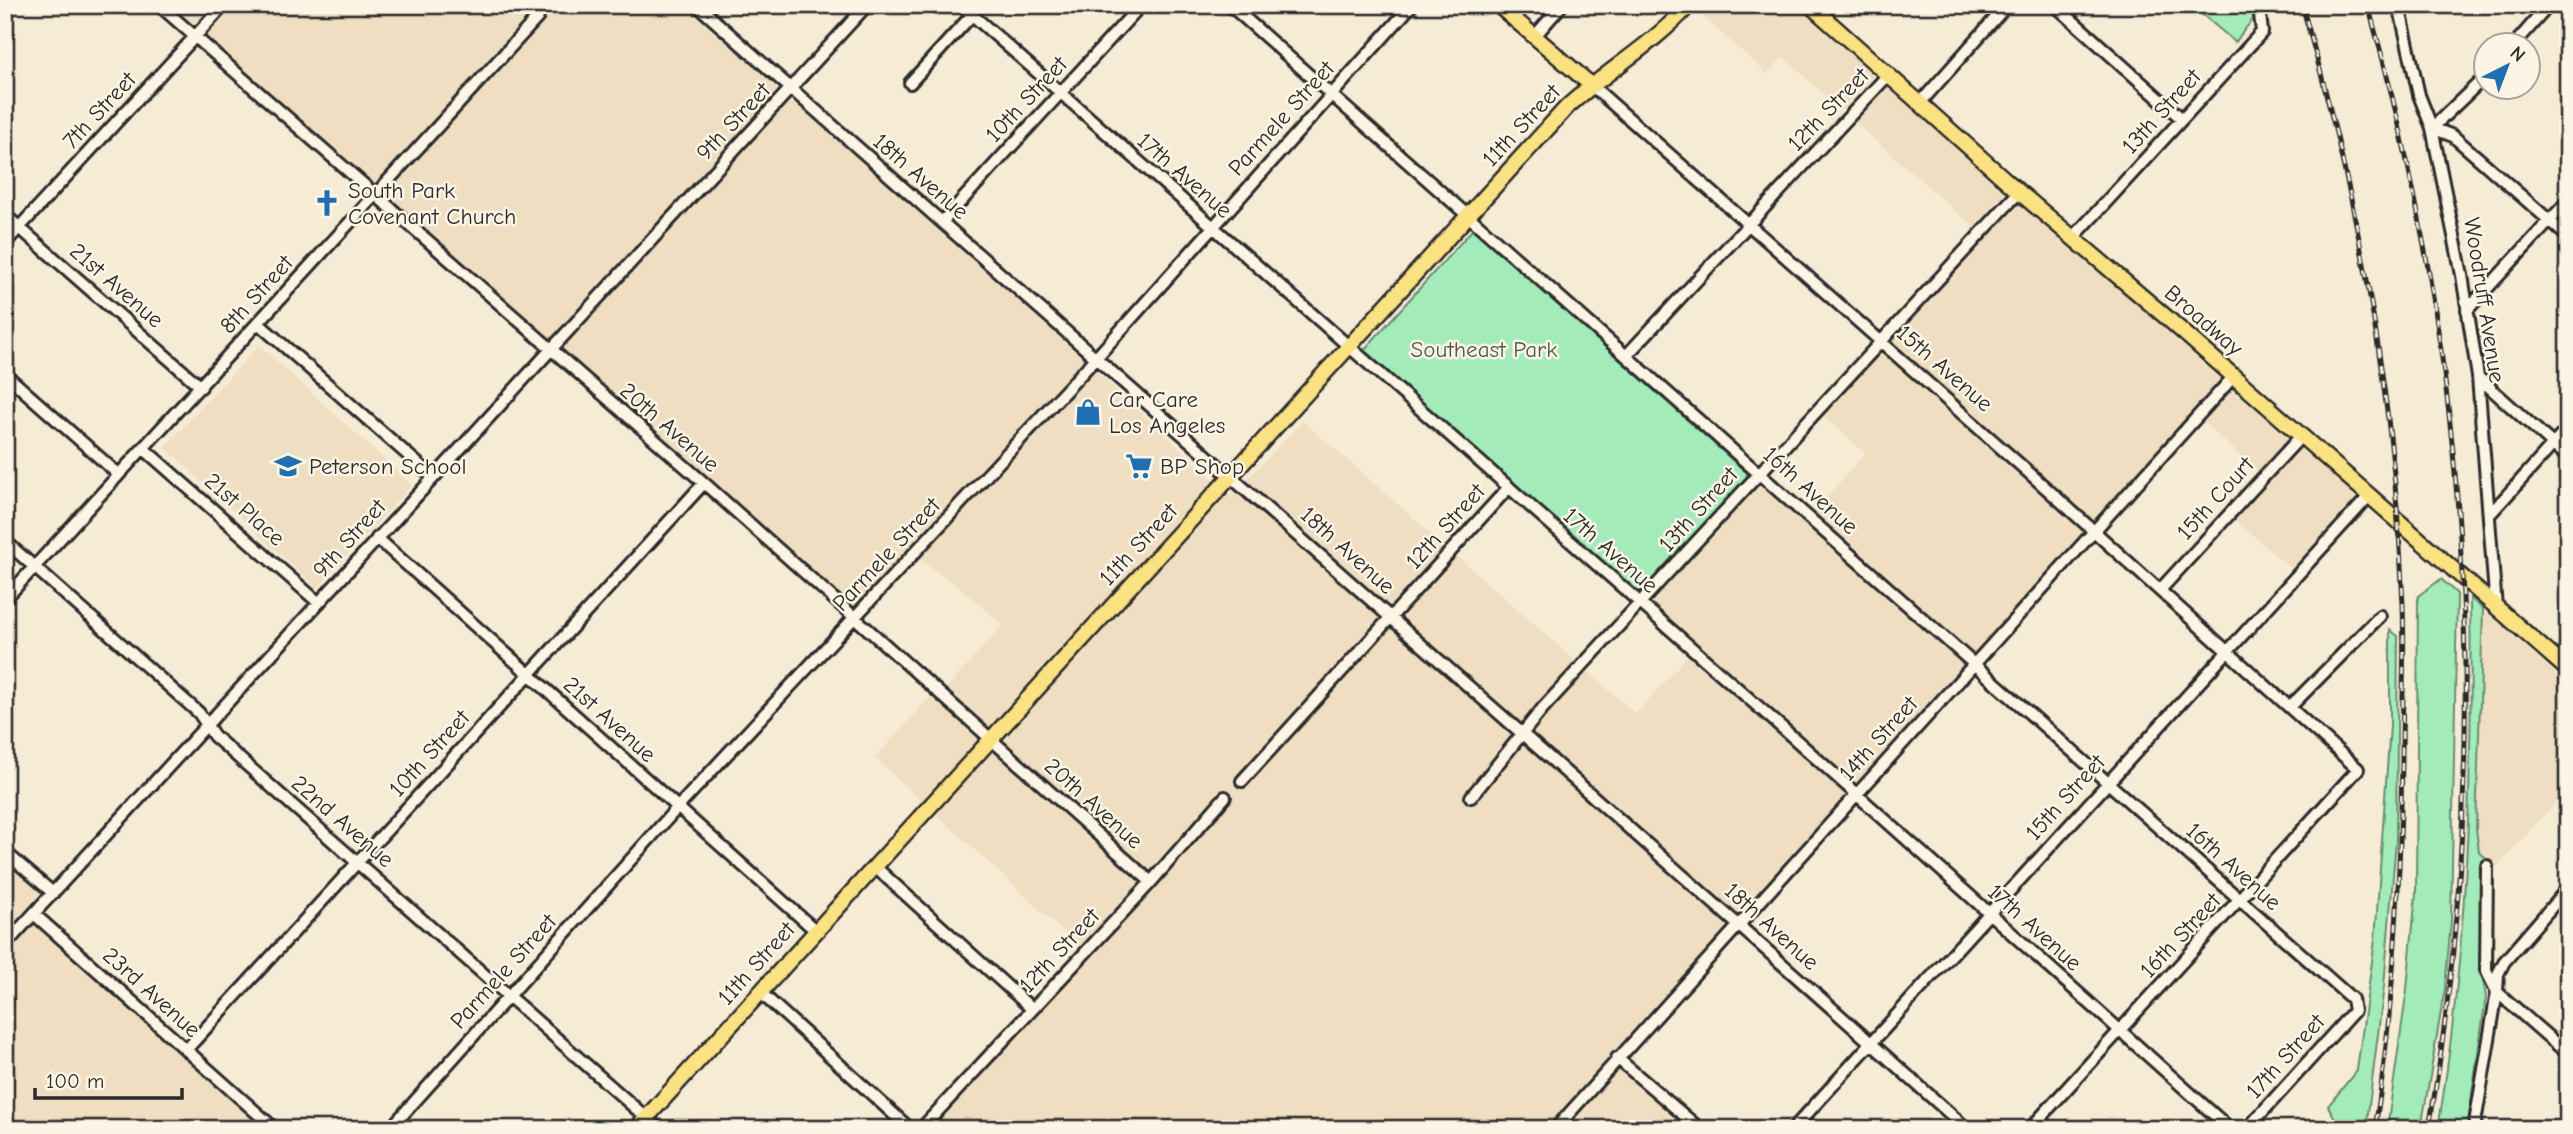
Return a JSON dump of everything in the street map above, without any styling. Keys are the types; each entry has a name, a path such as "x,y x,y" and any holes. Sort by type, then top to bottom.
{"main road":[{"name":"15th Avenue","path":"1498,5 1591,85"},
{"name":"11th Street","path":"636,1129 1468,216 1591,85 1650,41 1689,5"},
{"name":"Broadway","path":"1810,5 2019,192 2234,376 2562,665"}],"street":[{"name":"20th Avenue","path":"159,5 704,484 1151,882"},
{"name":"7th Street","path":"5,243 224,5"},
{"name":"18th Avenue","path":"697,5 1095,359 1232,475 1967,1129"},
{"name":"9th Street","path":"5,945 867,5"},
{"name":"17th Avenue","path":"961,5 1855,793 2230,1129"},
{"name":"10th Street","path":"942,222 1141,5"},
{"name":"16th Avenue","path":"1230,5 2352,999 2354,1011"},
{"name":"Parmele Street","path":"390,1129 677,808 1095,359 1412,5"},
{"path":"1535,37 1562,5"},
{"path":"1920,103 2007,5"},
{"path":"2055,5 2182,118"},
{"name":"13th Street","path":"2073,238 2262,32 2259,5"},
{"name":"Woodruff Avenue","path":"2399,5 2419,95 2432,128 2478,377 2491,513 2496,608"},
{"path":"2526,32 2549,5"},
{"path":"910,83 972,15"},
{"name":"8th Street","path":"5,599 538,17"},
{"name":"12th Street","path":"1626,356 1746,224 1888,75"},
{"name":"15th Avenue","path":"1591,85 2228,649 2358,769"},
{"path":"2472,89 2432,128 2453,136 2568,237"},
{"name":"13th Street","path":"1471,797 1522,733 1879,341 2019,192"},
{"path":"2467,310 2568,201"},
{"name":"21st Avenue","path":"5,215 201,387"},
{"path":"258,323 433,477"},
{"path":"5,374 118,474"},
{"name":"14th Street","path":"1555,1129 1855,793 2234,376"},
{"path":"2478,377 2568,458"},
{"path":"2491,513 2568,428"},
{"name":"15th Court","path":"2160,590 2301,436"},
{"name":"21st Place","path":"143,448 319,603"},
{"name":"10th Street","path":"186,1050 704,484"},
{"name":"12th Street","path":"1242,780 1509,487"},
{"name":"15th Street","path":"1793,1129 2370,495"},
{"name":"21st Avenue","path":"377,538 816,931"},
{"name":"22nd Avenue","path":"5,541 199,713 214,736 659,1129"},
{"path":"2290,707 2380,616"},
{"path":"2562,665 2568,648"},
{"name":"16th Street","path":"2030,1129 2241,901 2358,769"},
{"name":"12th Street","path":"921,1129 1151,882 1225,797"},
{"path":"5,852 52,893"},
{"path":"874,866 1032,1009"},
{"path":"2487,866 2486,970 2497,992 2568,1054"},
{"path":"2474,1129 2498,974 2504,962 2568,888"},
{"name":"23rd Avenue","path":"34,914 275,1129"},
{"path":"760,992 910,1129"},
{"name":"17th Street","path":"2247,1129 2354,1011"},
{"path":"1617,1058 1700,1129"}],"shaded area":[{"path":"171,5 684,5 1072,349 1231,496 1303,421 1636,714 1689,654 1643,613 1769,471 1815,511 1865,453 1823,416 1896,332 2018,201 2026,204 2232,390 2352,490 2354,500 2292,569 2226,512 2261,474 2202,421 1632,1048 1635,1061 1710,1129 931,1129 1089,955 875,758 933,694 938,698 1003,625 957,585 917,558 861,616"},
{"path":"1702,5 1800,5 1869,67 1872,77 1842,110 1783,57 1767,74 1697,11"},
{"path":"1885,86 1892,87 2007,190 2007,195 1975,228 1851,119"},
{"name":"Peterson School","path":"259,345 412,485 317,588 165,447"},
{"path":"2483,609 2568,684 2568,789 2497,867 2479,852 2476,829"},
{"path":"5,862 40,893 22,914 265,1129 5,1129"}],"green space":[{"path":"2191,5 2252,5 2253,19 2235,42"},
{"name":"Southeast Park","path":"1473,229 1747,473 1747,477 1648,589 1635,592 1364,350"},
{"path":"2441,579 2457,594 2451,921 2445,988 2421,1129 2387,1129 2407,989 2416,893 2418,596"},
{"path":"2470,598 2483,609 2476,829 2479,852 2485,857 2480,962 2486,997 2467,1129 2438,1129 2462,931 2469,798"},
{"path":"2390,630 2398,636 2396,840 2384,986 2366,1129 2341,1129 2328,1106 2357,1070 2375,940 2390,726"}],"railway":[{"path":"2302,5 2341,153 2371,302 2383,377 2399,529 2404,644 2400,852 2391,991 2375,1129"},
{"path":"2368,5 2403,143 2430,282 2450,422 2462,564 2465,705 2461,847 2449,988 2429,1129"}],"place":[{"name":"South Park Covenant Church","path":"327,203"},
{"name":"Car Care Los Angeles","path":"1088,412"},
{"name":"Peterson School","path":"288,466"},
{"name":"BP Shop","path":"1139,466"}]}
